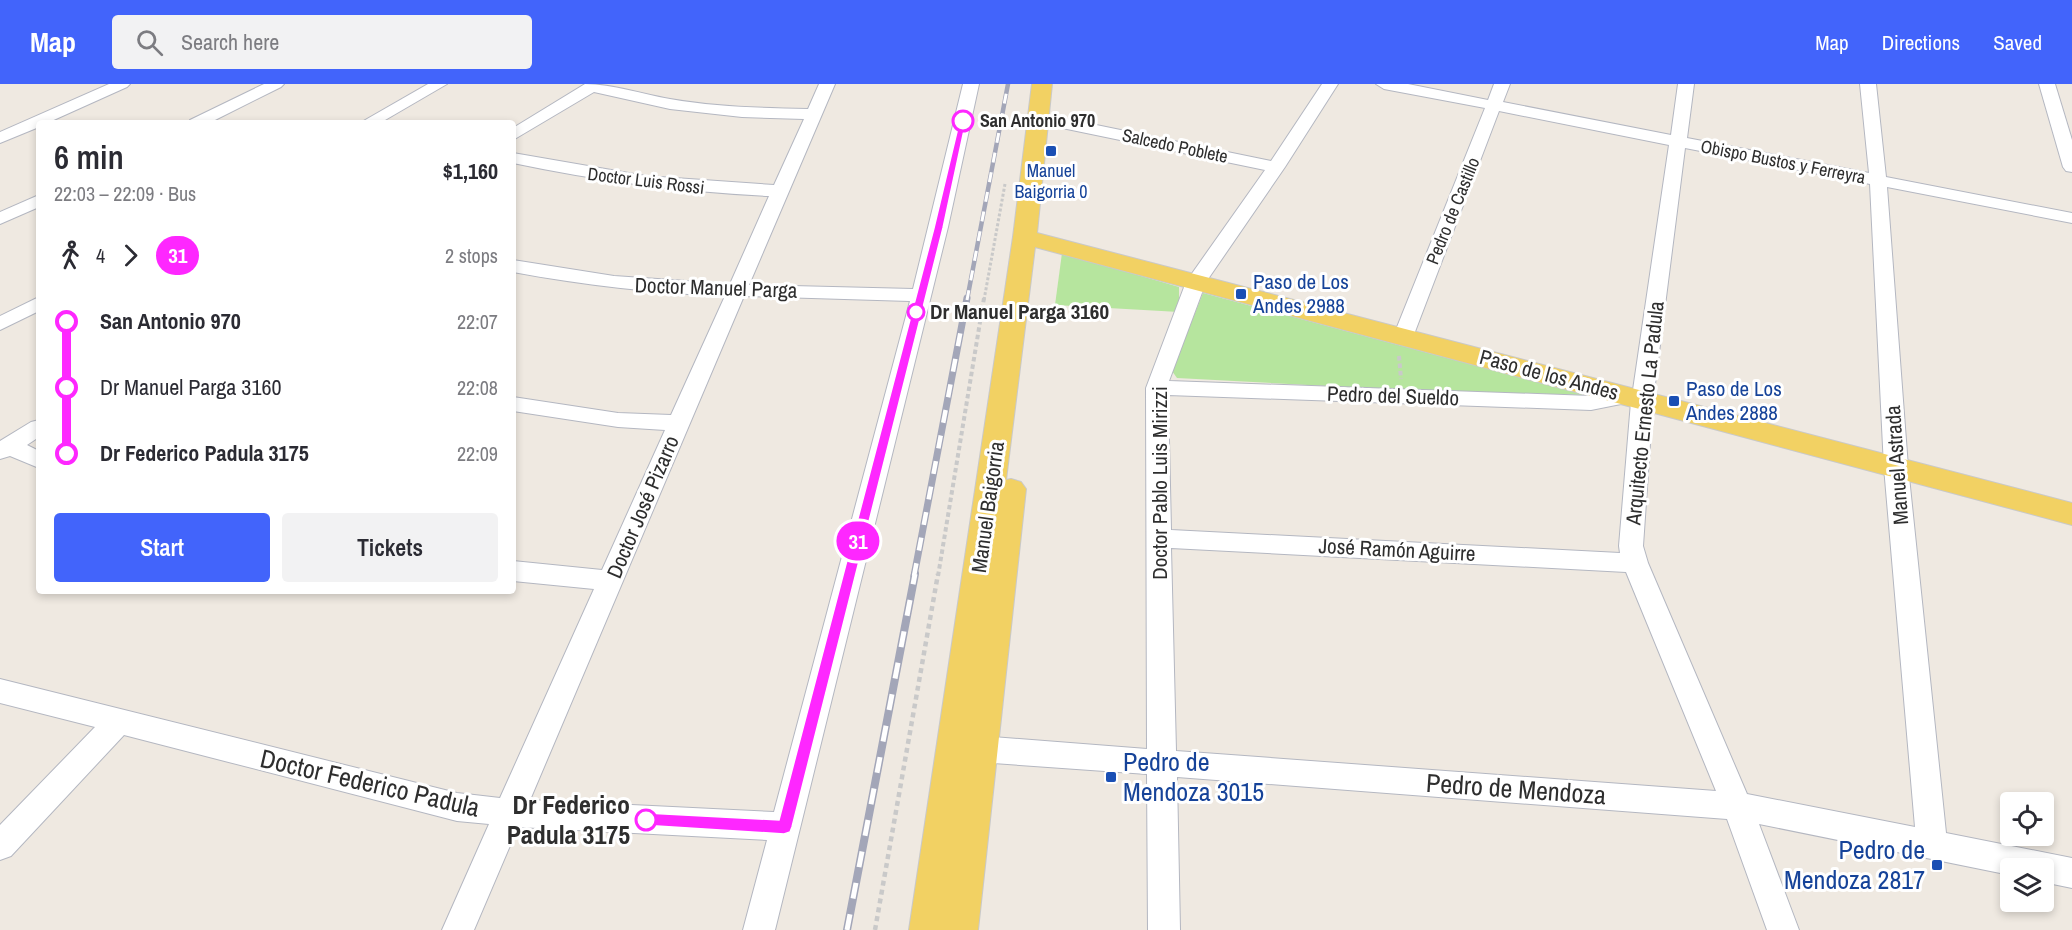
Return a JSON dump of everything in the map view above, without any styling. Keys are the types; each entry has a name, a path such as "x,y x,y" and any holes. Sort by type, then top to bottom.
{"main road":[{"name":"Manuel Baigorria","path":"929,930 967,745 1033,239 1046,119 1042,84"},
{"name":"Manuel Baigorria","path":"1046,119 1059,84"},
{"name":"Paso de los Andes","path":"1033,239 1196,282 1401,346 1635,398 2072,514"},
{"name":"Manuel Baigorria","path":"958,930 967,745"}],"street":[{"path":"49,120 122,84"},
{"path":"202,120 276,84"},
{"path":"373,120 439,84"},
{"name":"Doctor José Pizarro","path":"458,930 827,84"},
{"path":"759,930 939,228 971,84"},
{"name":"Doctor Pablo Luis Mirizzi","path":"1164,930 1157,388 1196,282 1330,84"},
{"name":"Obispo Bustos y Ferreyra","path":"1386,84 2072,218"},
{"name":"Pedro de Castillo","path":"1401,346 1502,84"},
{"name":"Arquitecto Ernesto La Padula","path":"1686,84 1635,398 1631,546 1635,563 1737,806 1783,930"},
{"name":"Manuel Astrada","path":"1868,84 1878,180 1896,467 1932,846"},
{"path":"2047,84 2072,167"},
{"path":"516,133 593,85 670,104 741,112 814,114"},
{"name":"Salcedo Poblete","path":"1046,119 1276,167"},
{"path":"0,123 33,128"},
{"path":"0,138 33,128"},
{"name":"Doctor Luis Rossi","path":"516,159 594,175 673,186 780,191"},
{"path":"0,219 36,201"},
{"name":"Doctor Manuel Parga","path":"516,267 575,278 640,286 921,295"},
{"path":"0,324 36,305"},
{"name":"Pedro del Sueldo","path":"1157,388 1591,403 1635,398"},
{"path":"516,405 618,420 679,423"},
{"path":"4,448 36,429"},
{"path":"4,448 36,459"},
{"name":"José Ramón Aguirre","path":"1159,538 1635,563"},
{"path":"516,571 610,581"},
{"name":"Doctor Federico Padula","path":"0,691 418,799 457,807 509,813 784,827"},
{"path":"0,846 119,721"},
{"name":"Pedro de Mendoza","path":"967,745 1737,806 2072,873"}],"path":[{"path":"875,930 969,399 993,241 1008,174"},
{"path":"1401,346 1402,390"}],"green space":[{"path":"1062,253 1179,287 1179,312 1055,305"},
{"path":"1203,293 1586,395 1402,390 1177,378 1172,371"}],"railway":[{"path":"967,300 1008,84"},
{"path":"914,576 967,298"},
{"path":"847,930 915,574"}],"bus line":[{"name":"31","path":"646,820 784,827 939,228 963,121"}],"place":[{"name":"San Antonio 970","path":"963,121"},
{"name":"Manuel Baigorria 0","path":"1051,151"},
{"name":"Paso de Los Andes 2988","path":"1241,294"},
{"name":"Dr Manuel Parga 3160","path":"916,312"},
{"name":"Paso de Los Andes 2888","path":"1674,401"},
{"name":"Pedro de Mendoza 3015","path":"1111,777"},
{"name":"Dr Federico Padula 3175","path":"646,820"},
{"name":"Pedro de Mendoza 2817","path":"1937,865"}]}
